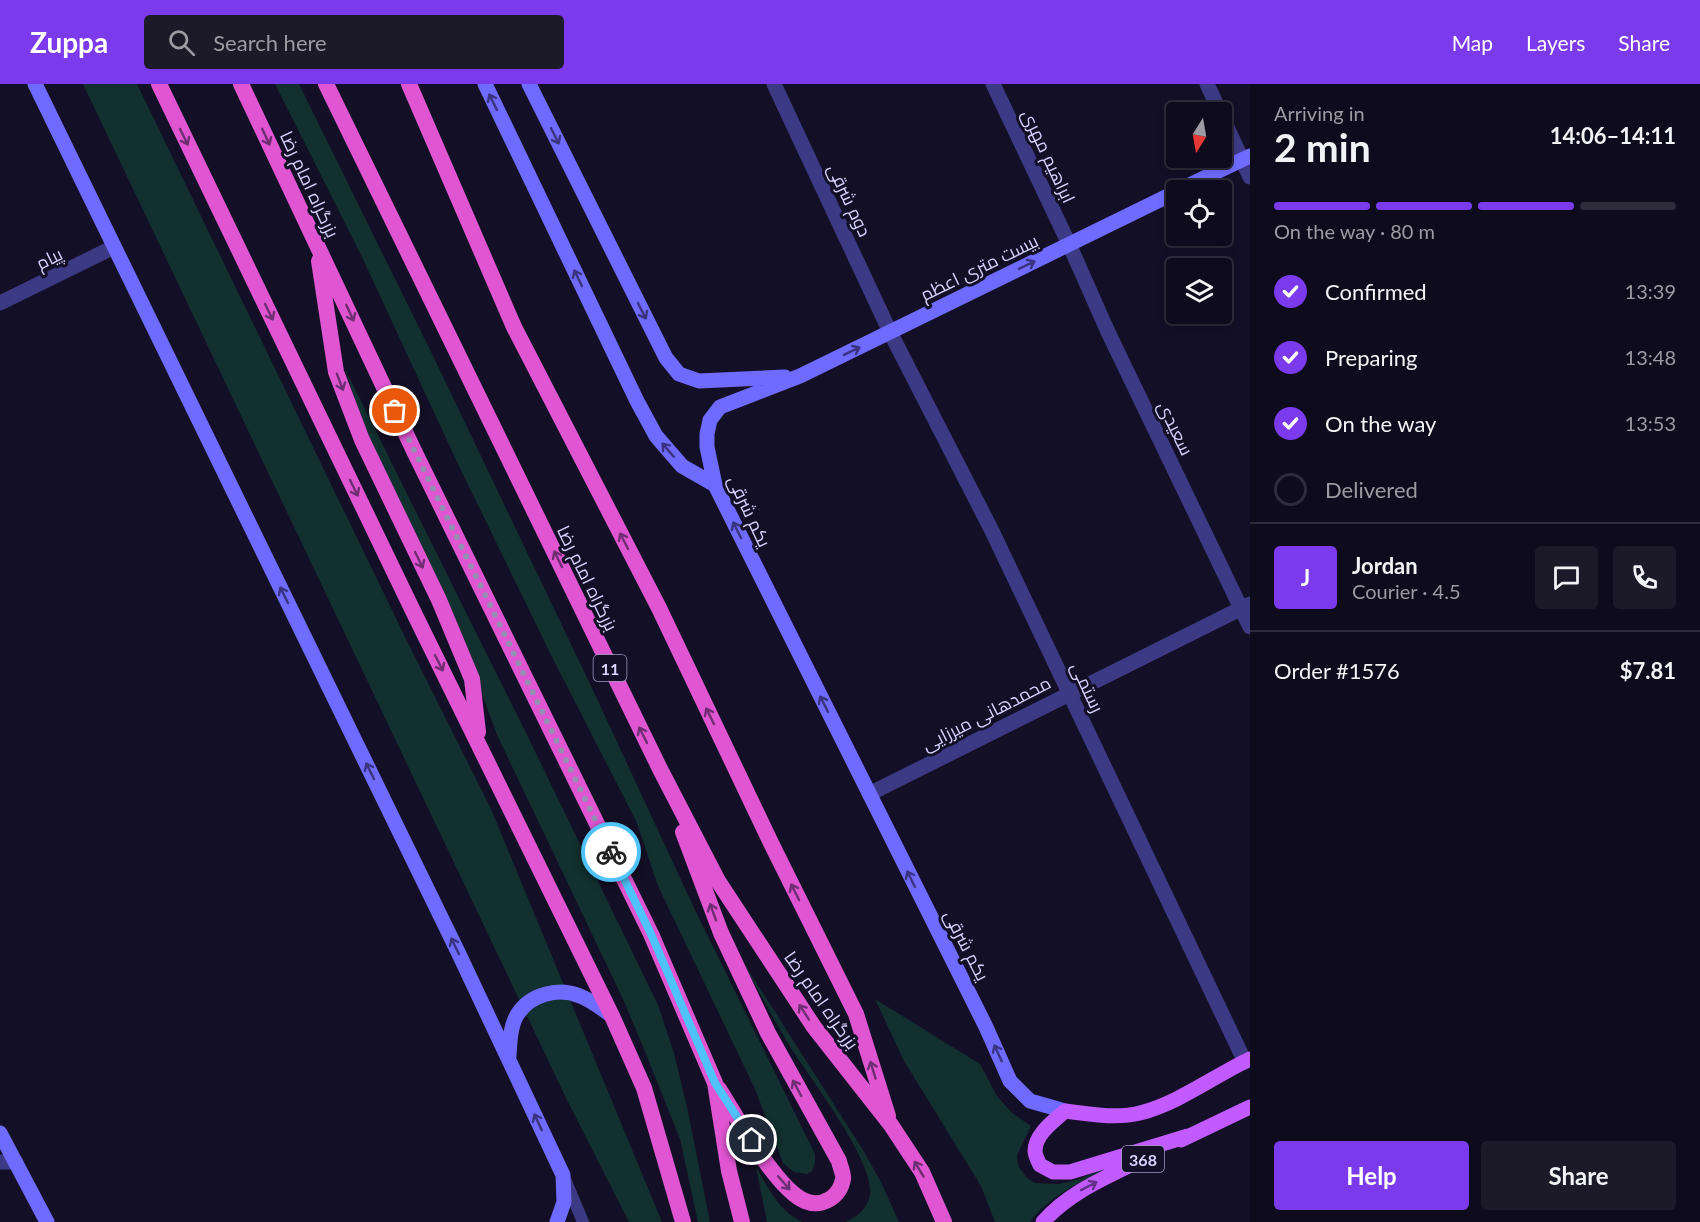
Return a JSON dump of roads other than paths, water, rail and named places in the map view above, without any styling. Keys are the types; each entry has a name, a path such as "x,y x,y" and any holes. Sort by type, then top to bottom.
{"highway":[{"path":"159,84 414,613 612,1016 644,1088 683,1222"},
{"name":"بزرگراه امام رضا","path":"241,84 415,453 651,934 715,1083 729,1171 742,1222"},
{"name":"بزرگراه امام رضا","path":"327,84 660,769 718,881 814,1027 891,1125 922,1172 944,1222"},
{"path":"409,84 514,327 658,608 856,1014 891,1125"},
{"path":"316,242 336,372 362,440 439,600 472,679 479,743"},
{"path":"660,769 721,933 768,1034 839,1161 843,1178 836,1195 824,1203 806,1202 792,1193 764,1158 715,1083"}],"main road":[{"path":"35,84 509,1059 563,1175 564,1202 557,1222"},
{"path":"485,84 656,436 682,466 714,485"},
{"path":"529,84 666,358 679,374 699,381 800,376"},
{"name":"بیست متری اعظم","path":"1200,180 1246,158"},
{"name":"بیست متری اعظم","path":"800,376 1166,196"},
{"name":"یکم شرقی","path":"800,376 720,407 710,420 707,434 714,485 1010,1081 1030,1101 1065,1111"},
{"path":"509,1059 511,1031 518,1014 536,997 557,991 580,996 612,1016"},
{"path":"1188,1136 1070,1172 1053,1172 1040,1165 1035,1151 1038,1138 1065,1111 1106,1116 1140,1113 1172,1100 1247,1060"},
{"name":"368","path":"1043,1222 1059,1205 1080,1190 1250,1107"},
{"path":"0,1132 8,1162 47,1222"}],"street":[{"name":"دوم شرقی","path":"774,84 890,332"},
{"name":"ابراهیم مهری","path":"993,84 1069,244"},
{"path":"1207,84 1216,102"},
{"path":"1232,133 1246,158 1250,177"},
{"name":"سعیدی","path":"1069,244 1108,332 1246,606 1250,627"},
{"name":"پیام","path":"0,303 114,247"},
{"name":"رستمی","path":"890,332 992,531 1247,1060"},
{"name":"محمدهانی میرزایی","path":"869,794 1246,606"}],"lane":[{"path":"563,1175 584,1222"}]}
